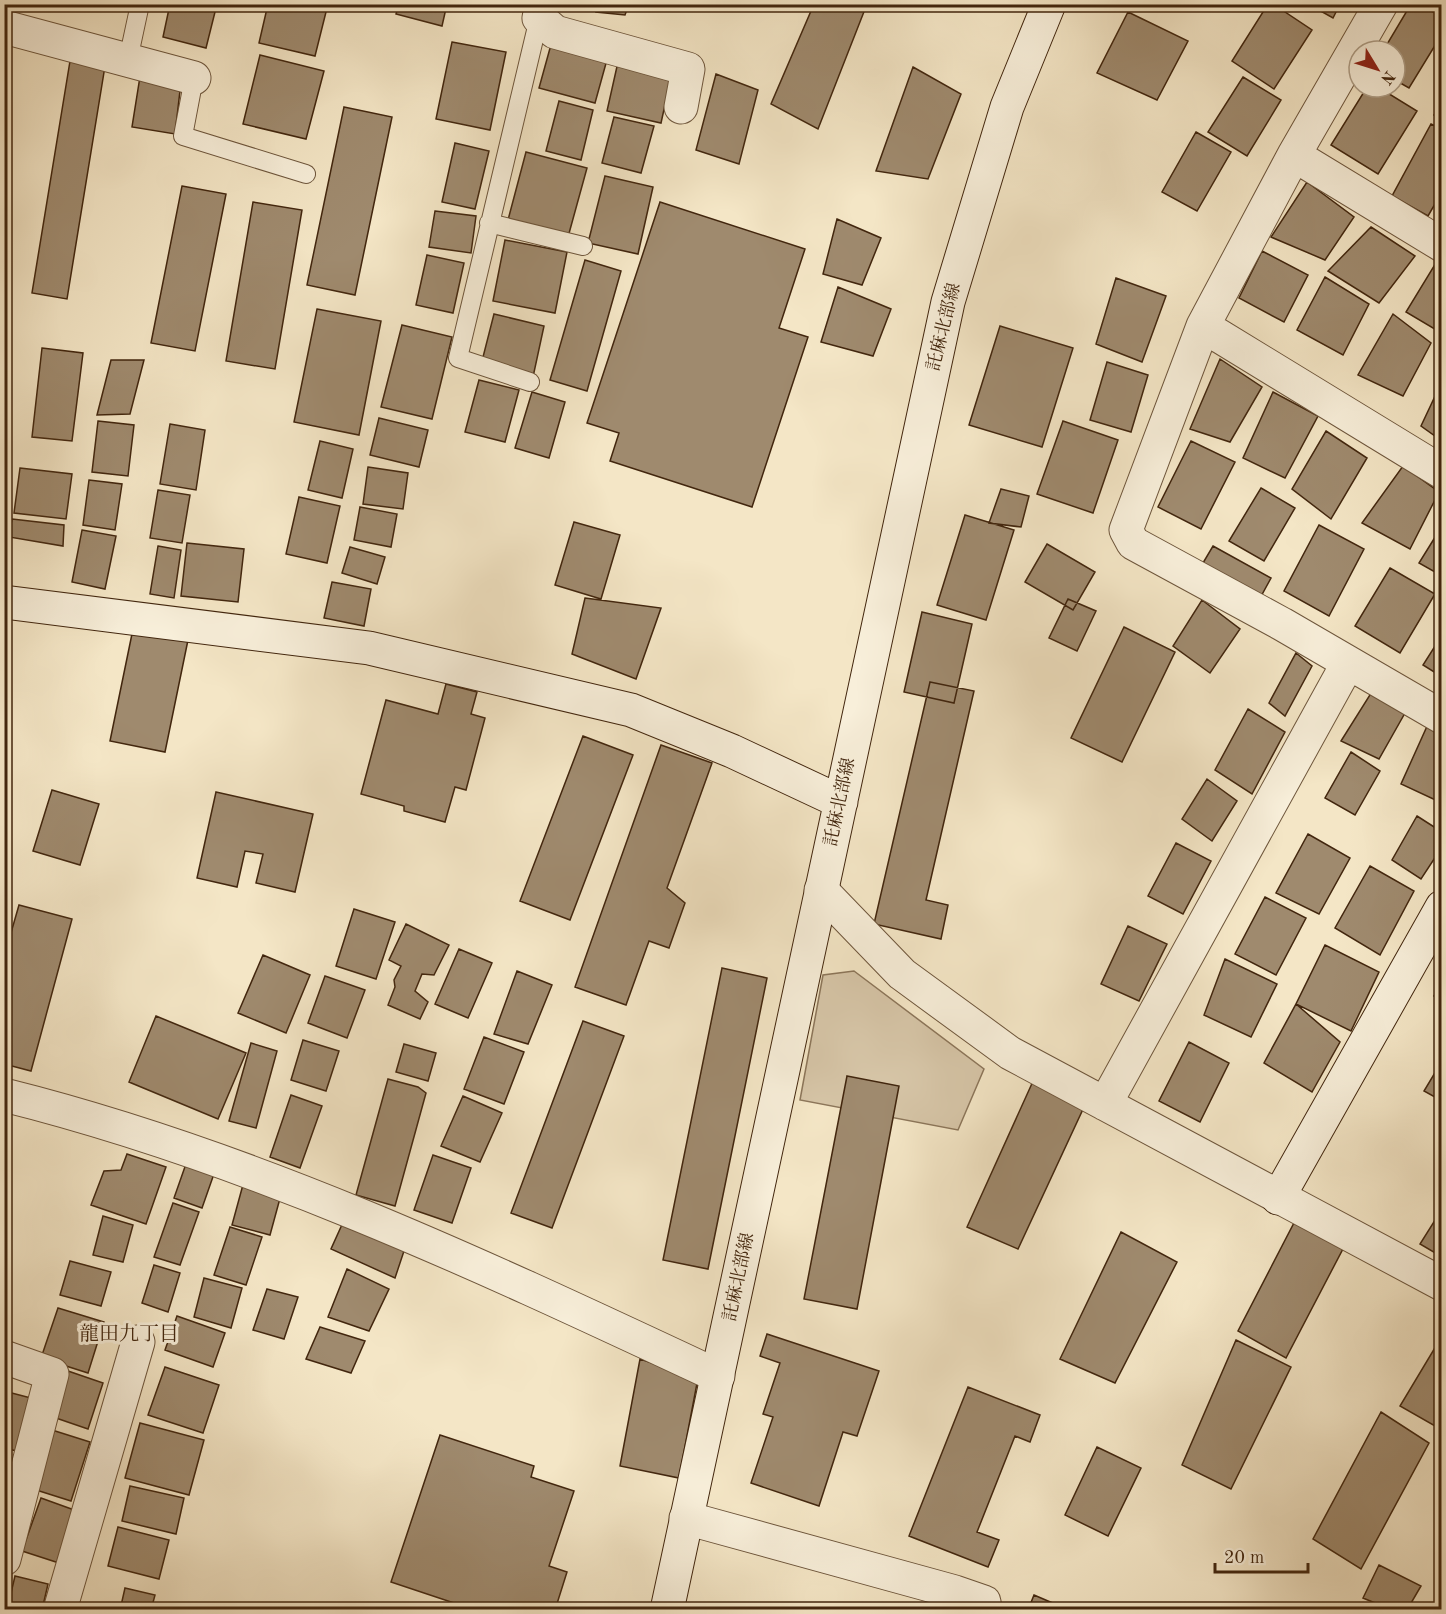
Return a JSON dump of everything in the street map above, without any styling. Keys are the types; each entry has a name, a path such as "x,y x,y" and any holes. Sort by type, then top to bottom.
{"street":[{"name":"託麻北部線","path":"667,1610 948,302 1007,107 1049,4"},
{"path":"1381,4 1293,155 1203,326 1126,530 1133,543 1442,717"},
{"path":"541,11 555,32 688,69 681,106"},
{"path":"4,27 194,78"},
{"path":"1293,155 1442,245"},
{"path":"1203,326 1442,472"},
{"path":"4,602 369,648 632,710 732,751 841,802"},
{"path":"1105,1104 1348,663"},
{"path":"821,890 902,974 1010,1053 1442,1284"},
{"path":"1278,1198 1433,944 1442,908"},
{"path":"4,1095 78,1114 297,1189 500,1276 718,1376"},
{"path":"60,1610 138,1341"},
{"path":"4,1357 52,1374 4,1559"},
{"path":"686,1518 955,1592 984,1602 985,1610"}],"lane":[{"path":"128,60 140,4"},
{"path":"530,382 458,358 541,11"},
{"path":"194,78 183,136 306,174"},
{"path":"489,223 583,246"}],"shaded area":[{"path":"854,971 984,1069 958,1130 800,1100 823,975"}],"building":[{"path":"170,4 217,4 206,48 163,37"},
{"path":"268,4 328,4 315,56 259,43"},
{"path":"399,4 447,4 442,26 396,14"},
{"path":"475,4 514,4 513,11"},
{"path":"598,4 629,4 625,15 596,12"},
{"path":"814,4 867,4 818,129 771,104"},
{"path":"1268,4 1273,4 1312,30 1274,89 1232,61"},
{"path":"1308,4 1340,4 1333,18"},
{"path":"1411,4 1420,4 1442,17 1442,34 1409,88 1407,87 1407,39 1390,39"},
{"path":"1128,12 1188,41 1157,100 1097,73"},
{"path":"552,41 608,56 595,103 539,88"},
{"path":"452,42 506,52 490,130 436,119"},
{"path":"71,55 106,60 67,299 32,293"},
{"path":"260,55 324,71 306,139 243,124"},
{"path":"618,62 672,73 661,123 607,111"},
{"path":"142,64 181,82 175,134 132,127"},
{"path":"913,67 961,94 928,179 876,171"},
{"path":"716,74 758,90 739,164 696,150"},
{"path":"1243,77 1281,100 1247,156 1208,132"},
{"path":"1360,99 1398,99 1417,111 1378,174 1331,145"},
{"path":"559,101 593,110 581,160 546,151"},
{"path":"1442,104 1442,119 1434,115"},
{"path":"344,107 392,117 355,295 307,285"},
{"path":"614,117 654,126 641,173 602,163"},
{"path":"1431,124 1442,129 1442,192 1428,216 1392,196"},
{"path":"1196,132 1231,152 1197,211 1162,192"},
{"path":"455,143 489,151 475,209 442,202"},
{"path":"526,152 587,168 568,237 508,220"},
{"path":"605,176 653,187 638,254 588,243"},
{"path":"1307,182 1354,217 1325,260 1271,237"},
{"path":"182,186 226,194 195,351 151,343"},
{"path":"253,202 302,210 275,369 226,361"},
{"path":"660,202 805,249 779,328 808,337 752,507 610,461 619,433 587,423"},
{"path":"435,211 476,216 471,253 429,247"},
{"path":"837,219 881,238 862,285 823,274"},
{"path":"1371,227 1415,256 1379,303 1328,271"},
{"path":"505,240 567,252 555,313 493,301"},
{"path":"1262,251 1308,275 1284,322 1239,298"},
{"path":"1442,253 1442,324 1438,331 1406,312"},
{"path":"427,255 464,263 453,313 416,305"},
{"path":"585,260 621,271 587,391 550,380"},
{"path":"1325,277 1369,304 1343,355 1297,330"},
{"path":"1116,278 1166,296 1142,362 1096,344"},
{"path":"838,287 891,309 873,356 821,342"},
{"path":"317,309 381,321 359,435 294,422"},
{"path":"494,314 544,326 533,377 483,357"},
{"path":"1393,314 1431,343 1403,396 1358,375"},
{"path":"402,325 452,337 432,419 381,407"},
{"path":"1000,326 1073,348 1042,447 969,425"},
{"path":"42,348 83,353 72,441 32,437"},
{"path":"1220,359 1262,387 1230,442 1190,429"},
{"path":"111,360 144,360 130,414 97,415"},
{"path":"1107,362 1148,375 1131,432 1090,420"},
{"path":"479,380 519,390 505,442 465,432"},
{"path":"532,392 565,402 549,458 515,448"},
{"path":"1273,392 1318,416 1285,478 1243,458"},
{"path":"1437,392 1442,394 1442,441 1421,426"},
{"path":"379,418 428,430 419,467 370,455"},
{"path":"98,421 134,425 128,476 92,472"},
{"path":"1063,421 1118,440 1093,513 1037,494"},
{"path":"170,424 205,430 196,490 160,484"},
{"path":"1326,431 1367,458 1331,519 1292,489"},
{"path":"320,441 353,449 342,498 308,490"},
{"path":"1191,441 1235,462 1201,529 1158,507"},
{"path":"1403,466 1439,492 1410,549 1362,523"},
{"path":"368,467 408,473 403,509 363,504"},
{"path":"20,468 72,474 66,519 14,513"},
{"path":"89,480 122,484 115,530 83,525"},
{"path":"1261,488 1295,508 1264,561 1229,541"},
{"path":"1001,489 1029,496 1021,527 989,523"},
{"path":"158,490 190,495 182,543 150,538"},
{"path":"299,497 340,506 327,563 286,554"},
{"path":"360,507 397,514 391,547 354,540"},
{"path":"965,515 1014,530 986,620 937,605"},
{"path":"12,519 64,525 63,546 9,537"},
{"path":"574,522 620,535 601,599 555,585"},
{"path":"1319,525 1364,549 1329,616 1284,591"},
{"path":"1442,526 1442,576 1419,563"},
{"path":"82,530 116,536 105,589 72,582"},
{"path":"187,543 244,549 238,602 181,596"},
{"path":"1047,544 1095,572 1073,610 1025,582"},
{"path":"158,546 181,550 174,598 150,594"},
{"path":"1213,546 1271,578 1259,600 1200,568"},
{"path":"350,547 385,557 377,584 342,573"},
{"path":"1390,568 1435,594 1400,653 1355,626"},
{"path":"332,582 371,589 364,626 324,618"},
{"path":"585,598 661,608 636,679 572,654"},
{"path":"1068,599 1096,611 1077,651 1049,638"},
{"path":"1202,600 1240,629 1210,673 1173,646"},
{"path":"922,612 972,624 954,703 904,692"},
{"path":"1124,627 1175,652 1122,762 1071,738"},
{"path":"133,629 188,640 165,752 110,741"},
{"path":"1442,635 1442,677 1423,665"},
{"path":"1296,653 1312,666 1285,716 1269,703"},
{"path":"930,682 974,691 926,900 948,905 941,939 874,924"},
{"path":"446,684 477,692 471,714 485,718 466,790 455,787 445,822 404,811 404,806 361,794 386,700 438,714"},
{"path":"1373,690 1405,713 1379,759 1341,741"},
{"path":"1248,709 1285,732 1252,794 1215,770"},
{"path":"1433,713 1442,717 1442,803 1401,784"},
{"path":"583,736 633,755 570,920 520,901"},
{"path":"661,745 712,763 667,888 685,903 669,948 649,941 626,1005 575,987"},
{"path":"1351,752 1380,771 1355,815 1325,798"},
{"path":"1207,779 1237,801 1212,841 1182,819"},
{"path":"52,790 99,804 80,865 33,851"},
{"path":"216,792 313,814 295,892 256,883 263,854 245,851 237,887 197,878"},
{"path":"1417,816 1442,832 1442,847 1421,879 1392,860"},
{"path":"1308,834 1350,858 1319,914 1276,893"},
{"path":"1176,843 1211,861 1183,914 1148,896"},
{"path":"1370,866 1414,891 1380,955 1335,928"},
{"path":"1265,897 1306,918 1276,975 1235,954"},
{"path":"19,905 72,919 31,1071 4,1064 4,957"},
{"path":"354,909 395,922 376,979 336,966"},
{"path":"406,924 449,945 434,975 422,974 415,991 428,1002 420,1019 388,1005 395,987 394,980 401,966 389,960"},
{"path":"1128,926 1167,944 1139,1001 1101,984"},
{"path":"1325,945 1379,972 1351,1031 1296,1004"},
{"path":"459,949 492,963 468,1018 435,1004"},
{"path":"263,955 310,975 286,1033 238,1013"},
{"path":"1225,959 1277,984 1251,1037 1204,1015"},
{"path":"722,968 767,978 708,1269 663,1260"},
{"path":"517,971 552,985 528,1044 494,1034"},
{"path":"325,976 365,990 347,1038 308,1023"},
{"path":"1442,984 1442,1000 1434,996"},
{"path":"1296,1004 1340,1042 1312,1092 1264,1063"},
{"path":"156,1016 246,1053 218,1119 129,1082"},
{"path":"583,1021 624,1036 552,1228 511,1213"},
{"path":"484,1037 524,1052 504,1104 464,1089"},
{"path":"303,1040 339,1051 326,1091 291,1080"},
{"path":"1189,1042 1229,1063 1200,1122 1159,1101"},
{"path":"251,1043 277,1051 256,1128 229,1121"},
{"path":"404,1044 436,1053 428,1081 396,1072"},
{"path":"1442,1061 1442,1101 1424,1091"},
{"path":"847,1076 899,1086 857,1309 804,1299"},
{"path":"388,1079 418,1087 426,1093 395,1206 356,1195"},
{"path":"1034,1079 1084,1107 1018,1249 967,1227"},
{"path":"291,1095 322,1106 300,1168 270,1157"},
{"path":"463,1096 502,1113 480,1162 441,1146"},
{"path":"127,1154 166,1167 146,1224 91,1205 104,1171 121,1170"},
{"path":"433,1155 471,1168 452,1223 414,1210"},
{"path":"187,1161 215,1171 202,1208 174,1198"},
{"path":"244,1181 282,1191 270,1235 232,1225"},
{"path":"173,1203 199,1212 180,1265 154,1257"},
{"path":"1442,1209 1442,1257 1420,1244"},
{"path":"103,1216 133,1225 123,1262 93,1255"},
{"path":"345,1218 406,1245 395,1278 331,1249"},
{"path":"1296,1219 1345,1245 1286,1358 1238,1331"},
{"path":"230,1227 262,1237 246,1285 214,1275"},
{"path":"1121,1232 1177,1262 1115,1383 1060,1359"},
{"path":"70,1261 111,1272 101,1306 60,1295"},
{"path":"154,1265 180,1273 168,1312 142,1303"},
{"path":"347,1269 389,1289 369,1331 328,1317"},
{"path":"204,1278 242,1288 231,1328 194,1317"},
{"path":"267,1289 298,1297 284,1339 253,1330"},
{"path":"58,1308 104,1322 88,1373 41,1358"},
{"path":"177,1316 225,1333 213,1367 165,1350"},
{"path":"320,1327 365,1341 351,1373 306,1359"},
{"path":"767,1334 879,1371 857,1436 843,1432 819,1506 751,1483 773,1417 763,1414 780,1363 760,1356"},
{"path":"1442,1336 1442,1430 1400,1406"},
{"path":"1236,1340 1291,1367 1231,1489 1182,1465"},
{"path":"640,1359 698,1378 679,1478 620,1466"},
{"path":"165,1367 219,1385 203,1433 148,1415"},
{"path":"68,1371 103,1383 88,1429 53,1417"},
{"path":"968,1387 1040,1415 1030,1442 1015,1436 977,1532 999,1540 988,1567 909,1536"},
{"path":"4,1391 31,1398 17,1451 4,1448"},
{"path":"1381,1412 1429,1443 1361,1569 1313,1539"},
{"path":"140,1423 204,1440 189,1495 125,1478"},
{"path":"52,1430 90,1442 71,1501 33,1489"},
{"path":"440,1435 534,1466 531,1477 574,1491 549,1566 567,1572 555,1610 475,1610 391,1582"},
{"path":"1097,1447 1141,1468 1108,1536 1065,1515"},
{"path":"4,1456 14,1459 4,1498"},
{"path":"130,1486 184,1498 176,1534 122,1521"},
{"path":"41,1498 77,1511 59,1563 22,1551"},
{"path":"118,1527 169,1540 159,1579 108,1566"},
{"path":"1379,1565 1421,1586 1407,1610 1392,1610 1363,1598"},
{"path":"15,1576 48,1584 42,1610 7,1610"},
{"path":"125,1588 155,1595 151,1610 120,1610"},
{"path":"1034,1595 1069,1610 1028,1610"}],"district":[{"name":"龍田九丁目","path":"129,1335"}]}
